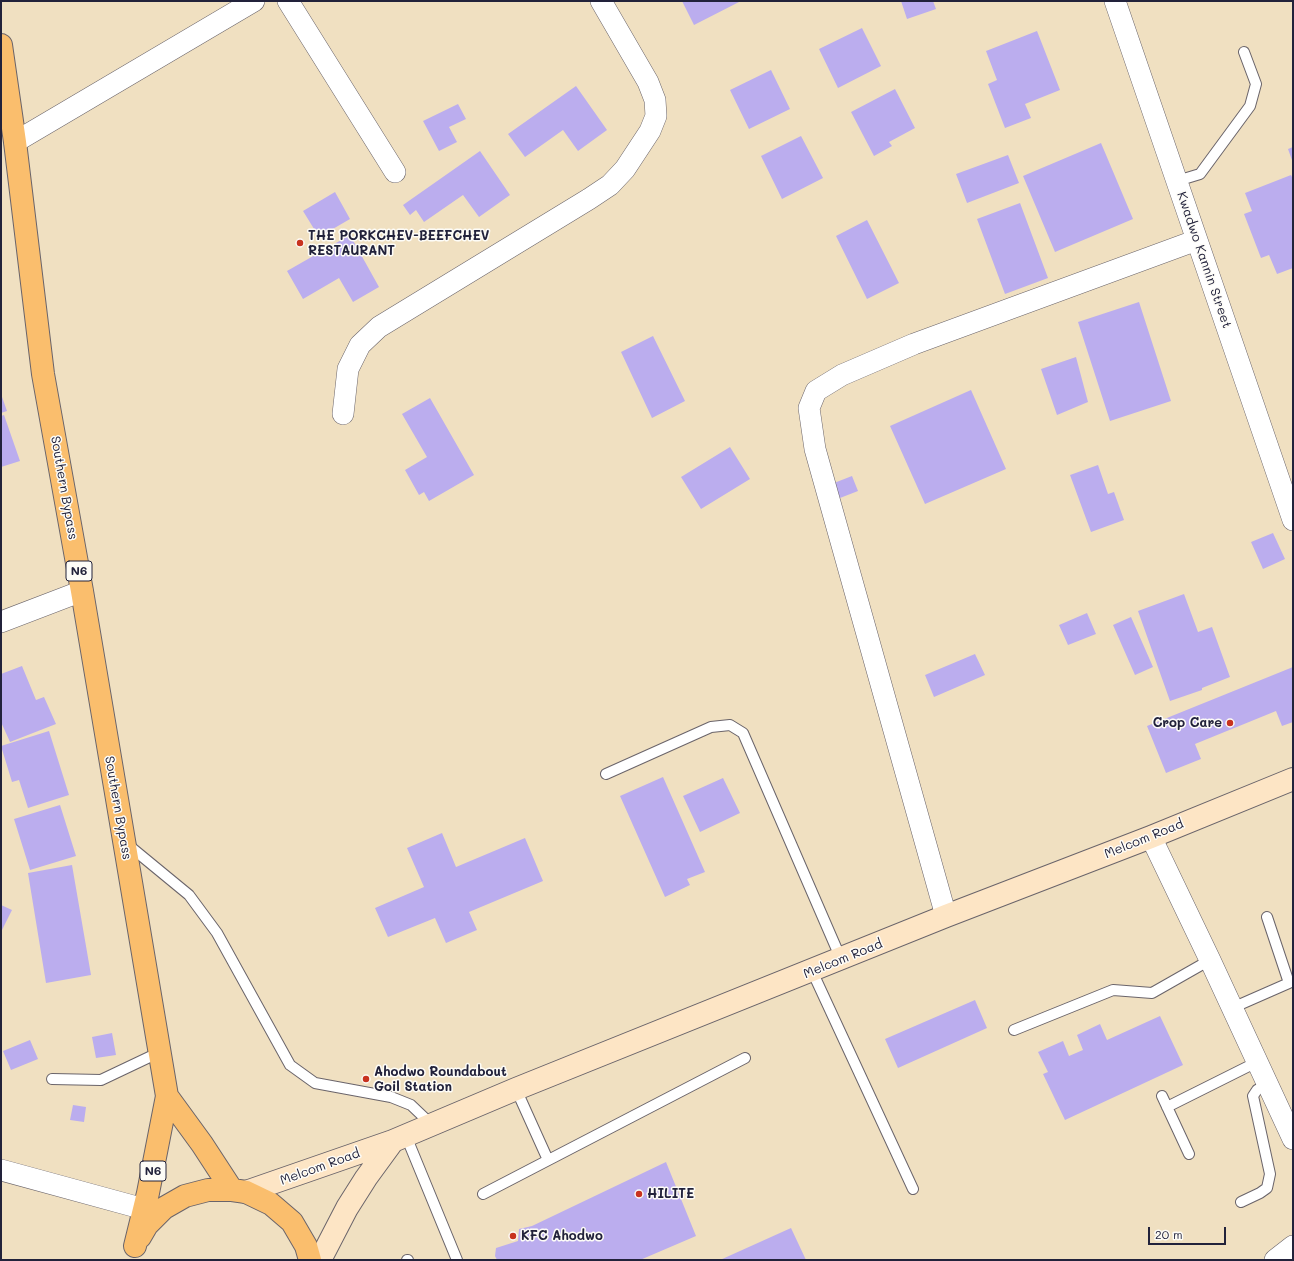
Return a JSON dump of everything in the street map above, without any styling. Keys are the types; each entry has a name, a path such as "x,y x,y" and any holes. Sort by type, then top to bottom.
{"highway":[{"name":"Southern Bypass","path":"1,45 15,142 43,374 82,591 167,1096 159,1142 133,1253"},
{"name":"Southern Bypass","path":"167,1096 239,1191"},
{"name":"N6","path":"133,1253 147,1225 164,1208 185,1196 208,1190 239,1191 271,1204 292,1222 306,1246 310,1260"}],"main road":[{"name":"Melcom Road","path":"239,1191 400,1138 516,1089 946,916 1151,837 1293,779"},
{"name":"Melcom Road","path":"320,1260 347,1208 366,1178 400,1138"}],"street":[{"path":"15,142 254,1"},
{"path":"288,1 395,172"},
{"path":"344,414 348,369 360,345 379,327 610,185 625,170 650,131 656,116 655,100 648,82 601,1"},
{"name":"Kwadwo Kannin Street","path":"1115,1 1197,240 1287,482 1293,520"},
{"path":"946,916 815,449 809,408 816,391 842,375 914,344 1197,240"},
{"path":"1,622 82,591"},
{"path":"1151,837 1293,1139"},
{"path":"1,1170 144,1209"},
{"path":"1275,1260 1293,1246"}],"lane":[{"path":"1177,181 1200,174 1250,106 1256,84 1244,52"},
{"path":"606,774 712,727 730,725 743,733 841,959"},
{"path":"124,842 189,895 217,933 290,1065 315,1084 391,1097 412,1105 432,1125"},
{"path":"1232,1008 1291,985 1267,917"},
{"path":"1014,1030 1113,990 1152,993 1210,960"},
{"path":"812,971 913,1189"},
{"path":"52,1079 101,1080 160,1052"},
{"path":"484,1194 746,1058"},
{"path":"1167,1106 1257,1062"},
{"path":"1241,1202 1267,1188 1270,1174 1253,1096 1257,1090 1267,1084"},
{"path":"516,1089 548,1160"},
{"path":"1162,1096 1189,1154"},
{"path":"400,1138 457,1260"}],"building":[{"path":"682,1 741,1 694,25"},
{"path":"901,1 933,1 936,9 907,19"},
{"path":"862,28 881,66 838,88 819,49"},
{"path":"1037,31 1060,90 1025,104 1031,118 1005,128 988,84 997,80 986,51"},
{"path":"771,70 790,109 749,129 730,90"},
{"path":"576,86 607,130 578,151 563,130 525,157 508,134"},
{"path":"895,89 915,128 889,142 892,146 874,156 851,112"},
{"path":"458,104 466,119 449,127 457,142 439,151 423,121"},
{"path":"801,136 823,178 782,199 761,156"},
{"path":"1101,143 1133,219 1055,252 1023,176"},
{"path":"1293,147 1293,163 1288,149"},
{"path":"480,151 510,195 479,217 463,195 424,222 416,210 410,215 403,205"},
{"path":"1008,155 1019,183 967,203 956,174"},
{"path":"1291,175 1293,179 1293,268 1277,274 1269,255 1261,258 1244,214 1252,211 1245,193"},
{"path":"335,192 350,219 319,237 303,211"},
{"path":"1020,203 1048,278 1005,294 977,219"},
{"path":"867,220 899,283 867,299 836,236"},
{"path":"350,235 379,287 353,302 339,278 303,299 287,271"},
{"path":"1139,302 1171,401 1110,421 1078,322"},
{"path":"653,336 685,401 652,418 621,352"},
{"path":"1076,357 1088,402 1057,415 1041,369"},
{"path":"971,390 1006,469 925,504 890,426"},
{"path":"1,394 7,411 1,413"},
{"path":"430,398 474,475 429,501 424,492 419,495 405,470 427,457 402,414"},
{"path":"4,415 20,461 1,467 1,416"},
{"path":"730,447 750,479 701,509 681,477"},
{"path":"1098,465 1108,494 1114,492 1124,520 1091,532 1070,475"},
{"path":"852,476 858,491 840,498 834,483"},
{"path":"1273,533 1285,559 1263,569 1251,542"},
{"path":"1184,594 1198,632 1212,627 1230,677 1202,688 1202,690 1170,701 1138,611"},
{"path":"1087,613 1096,634 1068,645 1059,625"},
{"path":"1131,617 1153,667 1135,675 1113,625"},
{"path":"975,654 985,675 934,697 925,675"},
{"path":"22,666 36,700 44,697 56,724 10,742 1,722 1,674"},
{"path":"1293,667 1293,722 1282,726 1276,711 1195,744 1201,759 1166,773 1147,726"},
{"path":"49,731 69,795 28,808 19,780 12,782 1,746"},
{"path":"663,777 705,872 687,879 690,885 665,897 620,796"},
{"path":"723,778 740,813 700,832 683,796"},
{"path":"60,805 76,856 30,870 14,819"},
{"path":"442,833 456,867 525,838 543,881 469,912 477,930 446,943 435,918 388,937 375,908 424,887 407,848"},
{"path":"72,865 91,975 46,983 28,873"},
{"path":"1,905 12,910 1,932"},
{"path":"975,1000 987,1028 898,1068 885,1039"},
{"path":"1160,1016 1183,1065 1065,1120 1043,1074 1048,1072 1038,1052 1063,1041 1069,1056 1083,1050 1077,1035 1100,1024 1107,1040"},
{"path":"112,1033 116,1055 96,1058 92,1037"},
{"path":"30,1040 38,1059 11,1070 3,1051"},
{"path":"73,1105 86,1107 84,1122 70,1120"},
{"name":"HILITE","path":"666,1162 696,1236 640,1260 497,1260 495,1256 496,1248 518,1241 519,1229 532,1226"},
{"path":"791,1228 806,1260 720,1260"}],"place":[{"name":"THE PORKCHEV-BEEFCHEV RESTAURANT","path":"300,243"},
{"name":"Crop Care","path":"1230,723"},
{"name":"Ahodwo Roundabout Goil Station","path":"366,1079"},
{"name":"HILITE","path":"639,1194"},
{"name":"KFC Ahodwo","path":"513,1236"}]}
